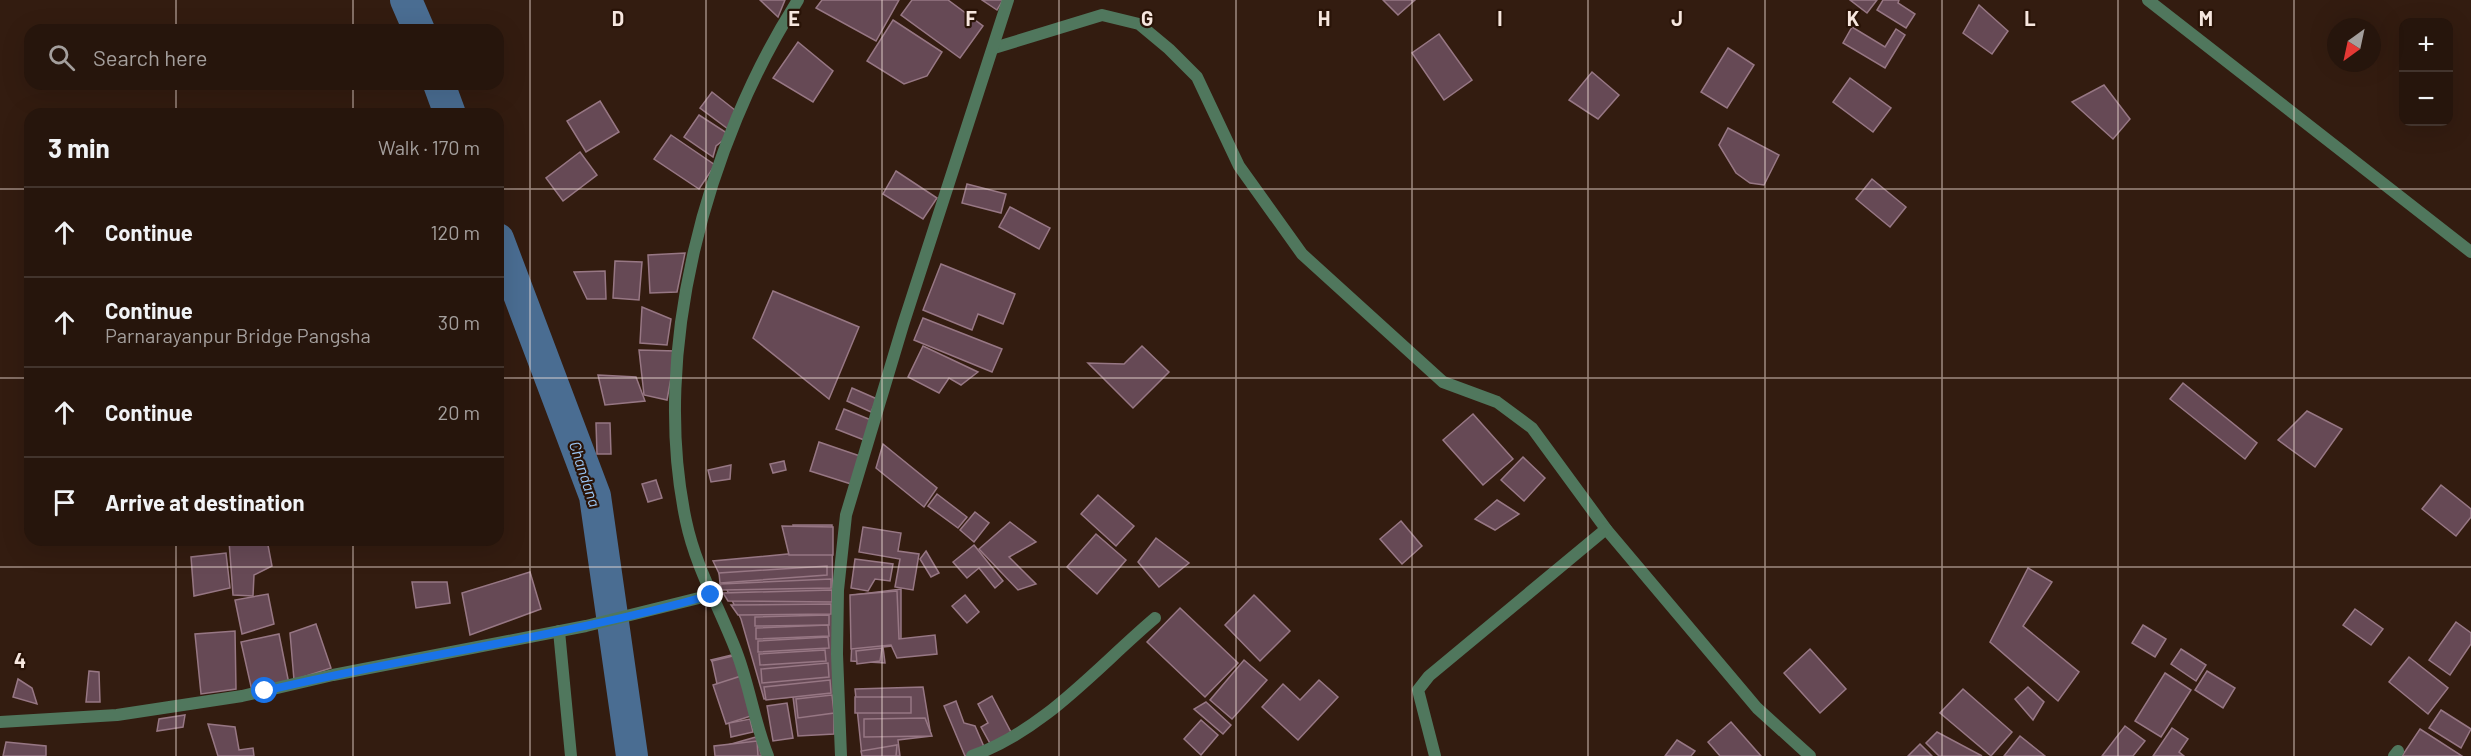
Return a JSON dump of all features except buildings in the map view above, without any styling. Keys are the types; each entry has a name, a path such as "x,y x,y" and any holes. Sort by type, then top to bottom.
{"street":[{"path":"768,756 740,664 699,571 678,473 674,418 682,316 691,259 733,131 767,52 798,0"},
{"path":"841,756 837,633 838,590 846,515 903,326 1008,0"},
{"path":"2148,0 2471,252"},
{"path":"994,48 1102,15 1139,24 1197,78 1239,166 1302,254 1443,382 1497,402 1532,428 1606,529 1757,708 1810,756"},
{"path":"1436,756 1418,690 1429,676 1606,529"},
{"path":"0,722 117,715 242,696 333,675 586,626 711,595"},
{"path":"972,756 996,747 1064,702 1155,618"},
{"path":"559,631 571,756"}],"waterway":[{"name":"Chandana","path":"406,0 416,24"},
{"name":"Chandana","path":"441,90 448,108"},
{"name":"Chandana","path":"504,255 595,496 632,756"}],"route":[{"path":"265,691 333,675 586,626 711,595"}]}
